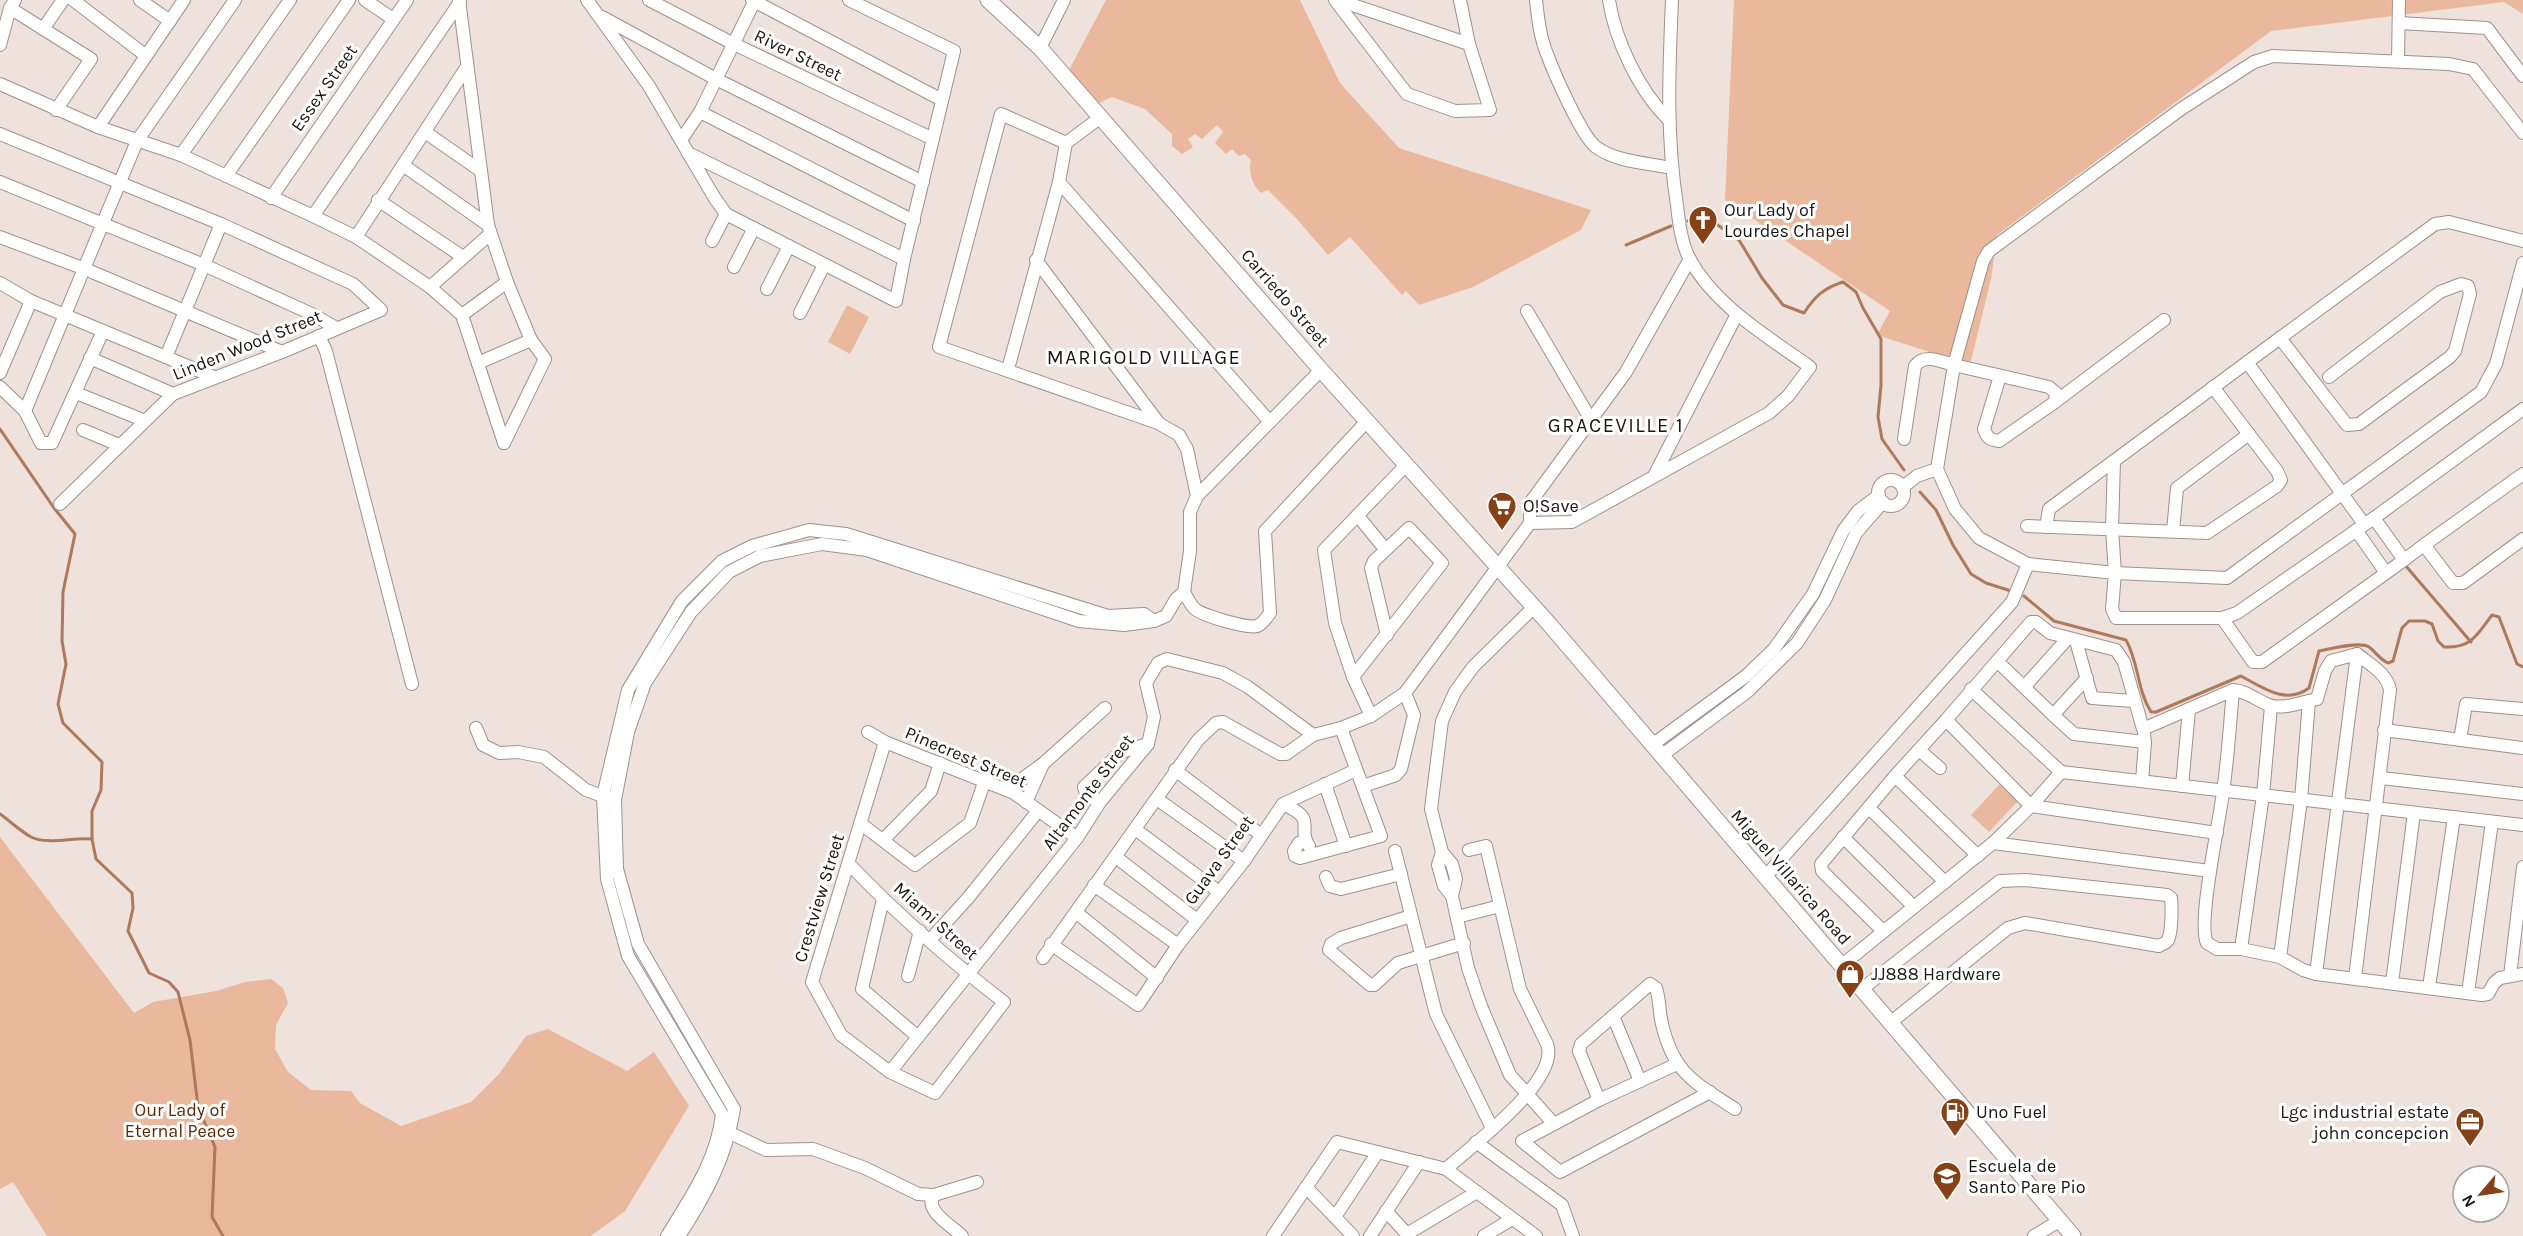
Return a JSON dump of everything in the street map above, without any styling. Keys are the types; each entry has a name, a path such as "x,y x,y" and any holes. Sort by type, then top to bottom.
{"main road":[{"name":"Carriedo Street","path":"987,0 1040,48 1366,421 1496,568 1550,625"},
{"name":"Miguel Villarica Road","path":"1550,625 2073,1236"}],"street":[{"path":"44,29 63,0"},
{"path":"73,0 145,55"},
{"path":"140,0 170,21"},
{"path":"99,127 145,55 184,0"},
{"path":"24,411 137,141 236,0"},
{"path":"181,155 290,0"},
{"path":"226,176 349,0"},
{"path":"365,0 393,19"},
{"name":"Essex Street","path":"271,198 407,0"},
{"path":"587,0 649,86 726,214 896,301 954,51 849,0"},
{"name":"River Street","path":"649,0 734,44 933,140"},
{"path":"681,140 699,112 754,0 942,100"},
{"path":"1040,48 1065,0"},
{"path":"1336,0 1469,44"},
{"path":"1336,0 1407,94 1455,111 1490,110 1469,44 1460,0"},
{"path":"1536,0 1547,54 1584,131 1594,146 1609,154 1671,168"},
{"path":"1609,0 1615,28 1636,74 1647,94 1668,120"},
{"path":"1530,523 1572,522 1769,413 1788,396 1810,366 1737,314 1719,296 1690,259 1682,241 1671,168 1668,120 1672,0"},
{"path":"2398,61 2399,0"},
{"path":"0,84 99,127 181,155 313,216 356,237 430,287 462,315 504,443 545,359 531,340 507,282 489,229 466,69 459,1"},
{"path":"313,216 459,1"},
{"path":"0,45 13,4 44,29 91,59 56,110"},
{"path":"597,14 716,79 923,182"},
{"path":"2398,24 2487,28 2523,76"},
{"path":"2523,133 2473,69 2449,64 2273,56 2254,62 2215,85 1989,251 1983,261 1954,364 1937,469 1955,509 1979,538 2028,564 2115,573 2227,578 2481,392 2496,364 2523,263"},
{"path":"356,237 378,200 466,69"},
{"path":"699,112 914,221"},
{"path":"1066,143 1001,114 939,347 1008,369 1158,423 1179,435 1187,449 1197,496"},
{"path":"1008,369 1059,182 1066,143 1101,117"},
{"path":"425,132 481,171"},
{"path":"0,134 221,224 166,357"},
{"path":"688,153 904,259"},
{"path":"403,165 489,229"},
{"path":"0,182 204,265 314,315 336,328"},
{"path":"1059,182 1270,422"},
{"path":"378,200 463,257"},
{"path":"712,241 726,214"},
{"path":"2046,526 2049,508 2435,224 2449,222 2523,241"},
{"name":"Linden Wood Street","path":"60,504 143,420 173,394 282,352 381,310 353,284 221,224"},
{"path":"734,267 754,228"},
{"path":"430,287 489,229"},
{"path":"0,237 85,269 282,352"},
{"path":"767,289 789,246"},
{"path":"1043,958 1051,944 1077,913 1094,885 1116,857 1175,770 1198,740 1220,722 1280,754 1286,754 1313,735 1341,728 1371,716 1405,693 1530,523 1530,503 1626,372 1690,259"},
{"path":"1036,261 1158,423"},
{"path":"800,313 824,265"},
{"path":"462,315 507,282"},
{"path":"0,283 31,301 214,377"},
{"path":"2280,338 2347,425 2354,426 2450,357 2455,351 2470,294 2468,286 2461,284 2440,292 2329,377"},
{"path":"0,374 31,301"},
{"path":"1527,311 1591,420"},
{"path":"1654,477 1737,314"},
{"path":"2000,376 1984,429 1986,435 1992,440 2000,441 2164,320"},
{"path":"0,387 24,411 41,442 52,443 104,331"},
{"path":"319,336 326,351 412,684"},
{"path":"478,363 531,340"},
{"path":"90,358 173,394"},
{"path":"1904,439 1915,366 1919,360 1927,358 2049,387 2056,393 2055,402"},
{"path":"2247,362 2364,524 2404,560"},
{"path":"668,1236 705,1174 719,1137 722,1114 628,956 607,879 603,796 628,690 682,602 752,546 809,530 846,534 1108,616 1166,616 1184,592 1190,551 1190,512 1197,496 1321,370"},
{"path":"2027,526 2207,532 2277,486 2281,480 2277,471 2213,387"},
{"path":"76,393 143,420"},
{"path":"2114,461 2112,529 2115,573 2112,609 2116,618 2222,618 2245,609 2523,409"},
{"path":"1184,592 1195,609 1202,613 1249,627 1258,626 1264,621 1270,613 1265,531 1366,421"},
{"path":"83,430 119,445"},
{"path":"2173,531 2177,488 2249,434"},
{"path":"1371,716 1353,677 1335,623 1324,550 1406,465"},
{"path":"1903,487 1917,476 1937,469"},
{"path":"2222,618 2253,662 2262,662 2523,474"},
{"path":"1889,480 1897,481 1903,487 1904,495 1900,502 1890,505 1881,498 1880,487 1889,480"},
{"path":"1657,751 1746,676 1774,649 1813,594 1843,531 1858,511 1881,498"},
{"path":"1358,516 1385,549"},
{"path":"2364,524 2386,573"},
{"path":"1353,677 1387,635 1442,563 1409,528 1385,549 1371,568 1387,635"},
{"path":"2424,545 2453,583 2458,584 2463,583 2523,539"},
{"path":"1765,877 2013,602 2028,564"},
{"path":"679,1236 720,1164 730,1133 734,1109 638,944 617,869 615,800 628,732 645,683 691,612 726,567"},
{"path":"1533,608 1473,667 1448,704 1442,721 1431,809 1442,852 1452,864 1456,879 1452,896 1468,968 1500,1051 1510,1075 1554,1124"},
{"path":"1883,931 1822,871 1822,860 2031,622 2036,622 2050,633 2116,651 2124,662 2144,736 2142,781"},
{"path":"2072,639 2092,698 2133,701"},
{"path":"2025,686 2072,639"},
{"path":"1997,661 2074,734 2144,736 2189,710 2233,690 2242,690 2271,706 2317,699 2325,671 2331,661 2357,654"},
{"path":"2355,978 2390,690 2389,682 2357,654"},
{"path":"2316,974 2357,654"},
{"name":"Altamonte Street","path":"890,1072 1077,838 1100,802 1148,744 1154,717 1146,683 1158,663 1167,658 1223,673 1248,687 1313,735"},
{"path":"2053,715 2087,678"},
{"path":"1971,689 2061,772 2523,825"},
{"path":"2233,690 2223,791 2210,870 2204,938 2211,947 2280,957 2303,970 2316,974 2468,993 2488,994 2494,983 2510,976 2523,974"},
{"path":"1363,786 1396,775 1401,769 1414,715 1405,693"},
{"path":"2280,957 2301,800 2309,701"},
{"path":"2460,740 2466,704 2523,709"},
{"path":"2241,950 2263,795 2271,706"},
{"path":"1007,790 1044,763 1104,708"},
{"path":"2181,786 2189,710"},
{"path":"1946,720 2031,806 2217,833"},
{"path":"476,728 483,745 499,753 518,752 544,757 586,789 615,800"},
{"path":"1283,804 1298,810 1306,825 1305,841 1299,843 1294,851 1295,856 1300,858 1381,836 1341,728"},
{"path":"2384,730 2523,748"},
{"name":"Pinecrest Street","path":"868,732 885,742 1007,790 1077,838"},
{"name":"Crestview Street","path":"885,742 812,982 841,1035 890,1072 935,1093 1004,1002"},
{"path":"1100,802 1086,794 1084,787 1121,752 1148,744"},
{"path":"1919,750 1940,768"},
{"path":"884,840 931,791 940,763"},
{"path":"1026,802 1044,763"},
{"path":"1175,770 1262,835"},
{"path":"1283,804 1356,770"},
{"path":"1841,966 1993,843 2031,806 2061,772"},
{"path":"1895,776 1978,856"},
{"path":"2381,778 2523,794"},
{"path":"860,823 915,865 970,822 985,780"},
{"path":"1325,784 1346,846"},
{"path":"1156,799 1244,861"},
{"name":"Guava Street","path":"1051,944 1138,1005 1178,945 1244,861 1283,804"},
{"path":"1869,808 1945,882"},
{"path":"930,940 968,898 1038,811"},
{"path":"2392,983 2414,813"},
{"path":"2429,987 2454,817"},
{"path":"2468,993 2492,822"},
{"path":"1135,829 1219,892"},
{"path":"1843,837 1914,907"},
{"path":"1993,843 2210,870"},
{"path":"1446,1168 1528,1094 1544,1068 1549,1050 1520,989 1486,846 1469,850"},
{"path":"1395,851 1436,1014 1491,1128"},
{"path":"1116,857 1197,920"},
{"name":"Miami Street","path":"848,863 883,899 969,975 1004,1002"},
{"path":"2510,976 2523,867"},
{"path":"1326,877 1330,886 1341,889 1401,874"},
{"path":"1862,989 2000,881 2026,880 2167,895 2171,898 2168,940 2159,946 2025,923 2016,924 1890,1023"},
{"path":"1094,885 1178,945"},
{"path":"883,899 862,989 918,1037"},
{"path":"1457,917 1500,906"},
{"path":"1077,913 1157,978"},
{"path":"1411,916 1341,938 1329,948 1370,985 1374,985 1398,963 1464,943"},
{"path":"908,976 920,931"},
{"path":"1599,1100 1580,1051 1581,1044 1650,984 1656,987 1662,1026 1677,1064 1696,1086 1710,1092 1735,1109"},
{"path":"1613,1016 1640,1081"},
{"path":"1677,1064 1599,1100 1522,1141 1560,1172 1710,1092"},
{"path":"730,1133 766,1150 813,1149 866,1168 918,1194 934,1195 977,1182"},
{"path":"1290,1236 1276,1231 1337,1142 1446,1168 1536,1236"},
{"path":"1476,1142 1562,1205 1571,1235"},
{"path":"1335,1217 1378,1152"},
{"path":"1370,1236 1419,1162"},
{"path":"1306,1187 1353,1236"},
{"path":"1386,1211 1407,1234 1476,1192"},
{"path":"934,1195 932,1206 935,1211 962,1236"},
{"path":"1484,1236 1512,1219"},
{"path":"2034,1236 2060,1221"}],"green space":[{"path":"1106,0 1300,0 1340,83 1399,148 1591,210 1581,230 1473,287 1419,305 1406,291 1402,295 1350,237 1328,255 1268,190 1261,193 1258,190 1252,178 1251,160 1245,154 1239,156 1232,149 1226,154 1215,143 1223,132 1217,125 1202,139 1195,134 1188,139 1193,147 1182,154 1172,146 1172,134 1145,109 1112,97 1099,103 1069,70"},
{"path":"1734,0 2523,0 2523,14 2504,2 2271,31 1997,235 1991,279 1970,365 1877,335 1890,311 1725,200"},
{"path":"847,305 869,317 850,354 828,342"},
{"path":"2000,784 2018,801 1989,832 1971,815"},
{"name":"Our Lady of Eternal Peace","path":"0,837 134,1013 153,1002 216,991 245,982 271,979 283,988 288,1003 276,1025 275,1049 288,1072 311,1090 351,1091 360,1103 401,1126 471,1102 499,1074 526,1036 548,1029 627,1071 654,1052 689,1106 625,1211 591,1236 47,1236 13,1182 0,1189"}],"waterway":[{"path":"1688,221 1705,216 1739,240 1762,278 1783,305 1804,313 1820,293 1843,282 1856,292 1881,339 1878,417 1882,439 1904,470"},
{"path":"1626,245 1671,226"},
{"path":"0,429 54,508 75,534 63,592 62,641 66,664 58,704 63,723 102,762 101,790 92,811 92,839 96,859 132,893 133,908 128,931 149,973 169,982 178,992 190,1040 198,1107 215,1147 212,1217 223,1236"},
{"path":"1920,492 1936,510 1953,545 1971,574 1986,583 2011,591"},
{"path":"2405,565 2471,642"},
{"path":"2024,596 2054,621 2126,640 2146,704 2151,712 2156,712 2241,676 2275,693 2283,695 2300,693 2309,688 2319,651 2365,645 2388,663 2393,661 2402,628 2409,621 2425,621 2432,624 2438,641 2444,647 2453,647 2468,643 2473,639 2492,615 2499,617 2517,664 2523,667"},
{"path":"0,814 27,835 38,839 53,841 92,839"}],"place":[{"name":"Our Lady of Lourdes Chapel","path":"1703,246"},
{"name":"O!Save","path":"1502,532"},
{"name":"JJ888 Hardware","path":"1850,1000"},
{"name":"Uno Fuel","path":"1955,1138"},
{"name":"Lgc industrial estate john concepcion","path":"2470,1148"},
{"name":"Escuela de Santo Pare Pio","path":"1947,1202"}],"district":[{"name":"MARIGOLD VILLAGE","path":"1144,357"},
{"name":"GRACEVILLE 1","path":"1616,425"}]}
